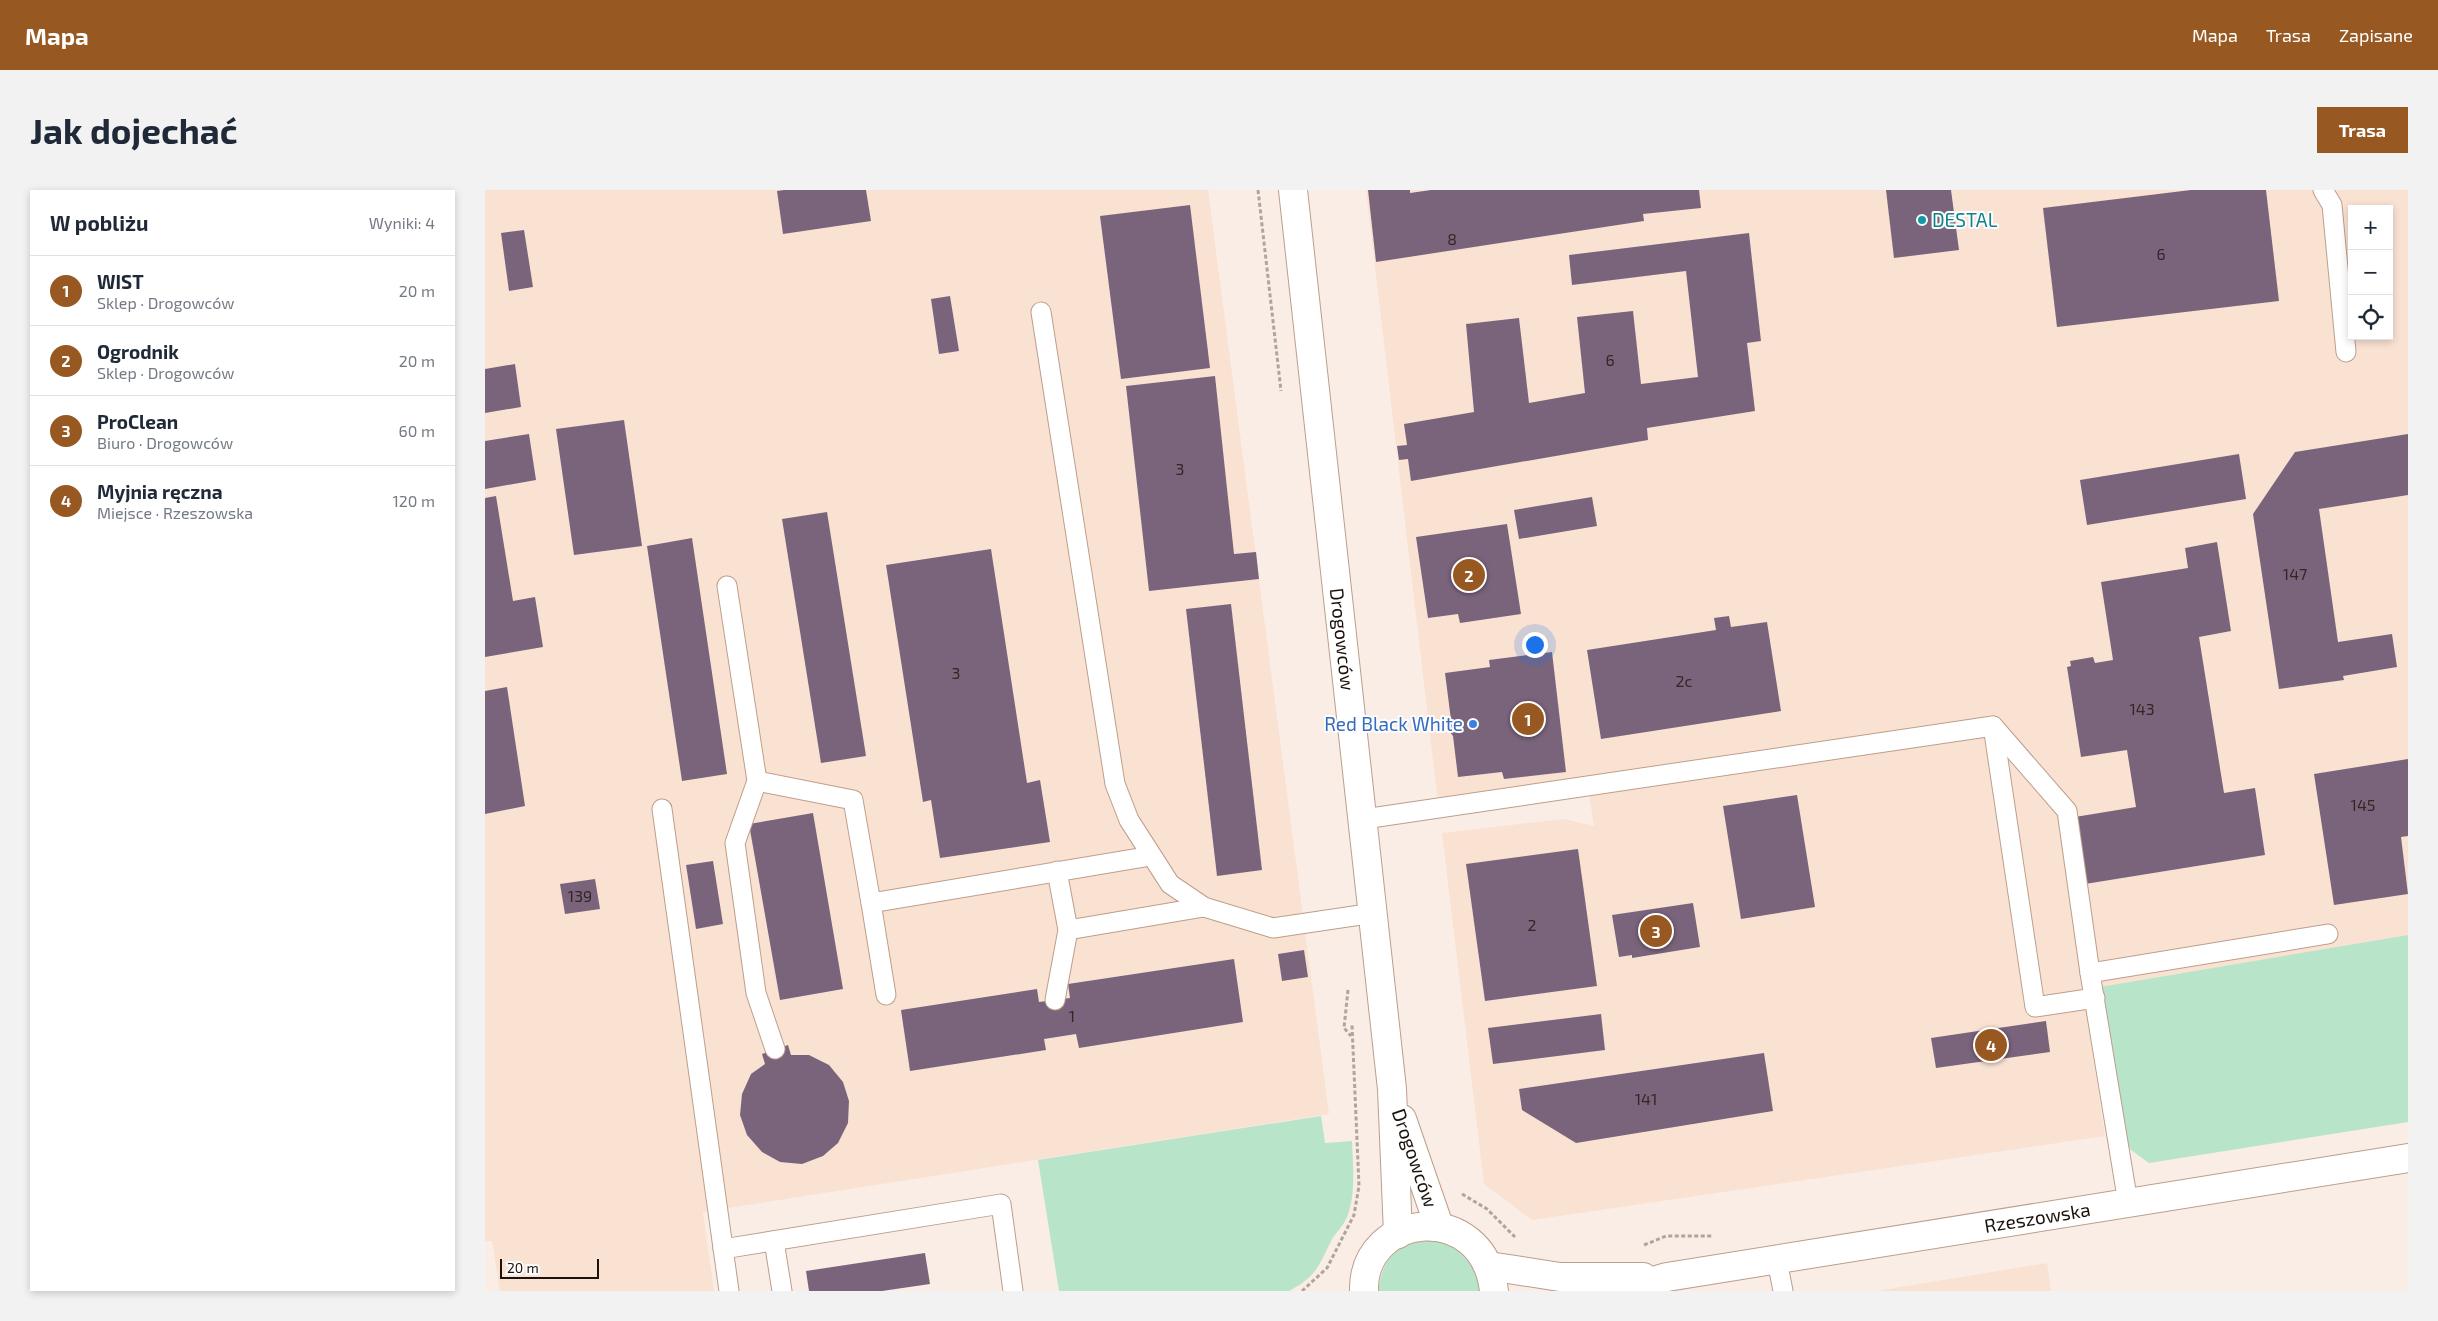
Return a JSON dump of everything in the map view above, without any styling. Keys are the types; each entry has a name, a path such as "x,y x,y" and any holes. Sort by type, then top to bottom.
{"street":[{"name":"Drogowców","path":"1293,190 1364,819 1392,1089 1398,1234"},
{"name":"Drogowców","path":"1392,1089 1439,1226"},
{"name":"Rzeszowska","path":"1619,1291 1667,1278 2408,1158"},
{"path":"1342,1291 1364,1284 1373,1258 1382,1246 1398,1234 1423,1226 1439,1226 1462,1235 1475,1245 1491,1278"},
{"name":"Rzeszowska","path":"1491,1278 1667,1278"}],"lane":[{"path":"2323,190 2331,205 2346,352"},
{"path":"1041,312 1115,784 1129,820 1170,884 1204,907 1273,928 1373,913"},
{"path":"727,586 757,782 735,844 756,993 775,1049"},
{"path":"1364,819 1993,726"},
{"path":"1993,726 2067,811 2090,973 2128,1203"},
{"path":"1993,726 2035,1007 2095,998"},
{"path":"757,782 853,800 886,996"},
{"path":"662,810 729,1291"},
{"path":"871,903 1151,856"},
{"path":"1055,1000 1068,930 1057,872"},
{"path":"1068,930 1204,907"},
{"path":"2090,973 2328,934"},
{"path":"723,1249 1001,1204 1013,1291"},
{"path":"774,1241 782,1291"},
{"path":"1777,1260 1783,1291"}],"path":[{"path":"1302,1291 1327,1268 1356,1209 1359,1186 1351,1036"},
{"path":"1461,1193 1487,1209 1517,1239"}],"shaded area":[{"path":"485,190 1208,190 1329,1114 703,1212 714,1291 500,1291 492,1241 485,1241"},
{"path":"1366,190 2408,190 2408,935 2083,990 2105,1136 1532,1220 1484,1184 1442,833 1564,819 1594,826 1587,782 1438,803"},
{"path":"2047,1263 2051,1291 1878,1291 1900,1287"}],"green space":[{"path":"2408,935 2408,1122 2149,1163 2131,1150 2122,1133 2100,987"},
{"path":"1321,1116 1325,1143 1352,1141 1352,1199 1345,1221 1332,1240 1319,1265 1298,1286 1289,1291 1059,1291 1038,1160"},
{"path":"1442,1240 1471,1257 1483,1291 1378,1291 1385,1265 1397,1250 1416,1242"}],"building":[{"path":"866,190 871,221 783,234 777,191"},
{"path":"1368,190 1410,190 1410,193 1431,190 1699,190 1701,208 1643,214 1644,221 1376,262"},
{"name":"DESTAL","path":"1886,190 1951,190 1959,250 1894,258"},
{"path":"2191,190 2266,190 2279,301 2057,327 2043,208"},
{"path":"1190,205 1210,368 1121,379 1100,216"},
{"path":"524,230 533,287 509,291 501,233"},
{"path":"1749,233 1761,341 1747,343 1755,411 1647,428 1648,440 1411,481 1408,459 1399,460 1397,446 1407,445 1404,424 1474,412 1466,324 1519,318 1529,403 1585,393 1577,317 1633,311 1641,384 1698,377 1686,271 1572,285 1569,255"},
{"path":"950,296 959,351 939,354 931,299"},
{"path":"515,364 521,407 485,413 485,369"},
{"path":"1215,376 1234,554 1256,552 1259,579 1149,591 1126,386"},
{"path":"624,420 642,546 574,555 556,429"},
{"path":"529,434 536,480 485,489 485,441"},
{"path":"2408,434 2408,495 2319,509 2338,642 2392,634 2397,667 2343,676 2344,680 2279,689 2253,514 2295,452"},
{"path":"2239,454 2246,499 2087,525 2080,480"},
{"path":"496,496 513,601 535,597 543,647 485,657 485,498"},
{"path":"1592,497 1597,526 1519,539 1514,510"},
{"path":"827,512 866,756 821,763 782,519"},
{"path":"1507,524 1521,614 1460,623 1458,614 1428,618 1416,537"},
{"path":"692,538 727,774 682,781 647,546"},
{"path":"2217,542 2231,631 2199,637 2224,793 2255,788 2265,855 2085,884 2075,817 2136,807 2127,750 2081,757 2067,667 2071,666 2070,661 2093,657 2095,663 2113,660 2101,582 2188,568 2185,548"},
{"path":"991,549 1027,783 1040,780 1050,842 940,858 931,800 923,802 886,565"},
{"path":"1231,604 1262,870 1217,876 1186,609"},
{"path":"1729,616 1731,627 1767,622 1781,711 1601,739 1587,650 1716,630 1714,618"},
{"path":"1552,652 1566,772 1504,779 1502,772 1458,777 1453,736 1447,728 1451,720 1445,673 1490,667 1489,660"},
{"path":"507,687 525,806 485,814 485,691"},
{"path":"2408,759 2408,836 2401,837 2408,894 2334,905 2314,774"},
{"path":"1797,795 1815,907 1741,919 1723,806"},
{"path":"813,813 843,989 780,1000 749,824"},
{"path":"1578,849 1597,986 1485,1001 1466,864"},
{"path":"713,861 723,924 696,929 686,865"},
{"path":"595,879 600,909 565,914 560,884"},
{"path":"1693,903 1700,947 1632,958 1632,955 1619,957 1612,915"},
{"path":"1304,950 1308,977 1282,981 1278,954"},
{"path":"1234,959 1243,1022 1079,1048 1076,1034 1044,1039 1046,1050 910,1071 901,1010 1037,989 1039,1002 1070,998 1068,984"},
{"path":"1601,1014 1605,1050 1493,1064 1488,1028"},
{"path":"2046,1021 2050,1052 1936,1068 1931,1038"},
{"path":"788,1045 791,1055 809,1055 829,1065 843,1082 849,1101 848,1123 838,1143 823,1156 802,1164 780,1162 762,1152 747,1135 740,1115 742,1094 751,1074 765,1064 762,1054"},
{"path":"1764,1053 1773,1111 1576,1143 1522,1110 1519,1089"},
{"path":"925,1253 930,1284 882,1291 809,1291 806,1271"}],"place":[{"name":"DESTAL","path":"1922,220"},
{"name":"Ogrodnik","path":"1469,575"},
{"name":"WIST","path":"1528,719"},
{"name":"Red Black White","path":"1473,724"},
{"name":"ProClean","path":"1656,931"},
{"name":"Myjnia ręczna","path":"1991,1045"}]}
